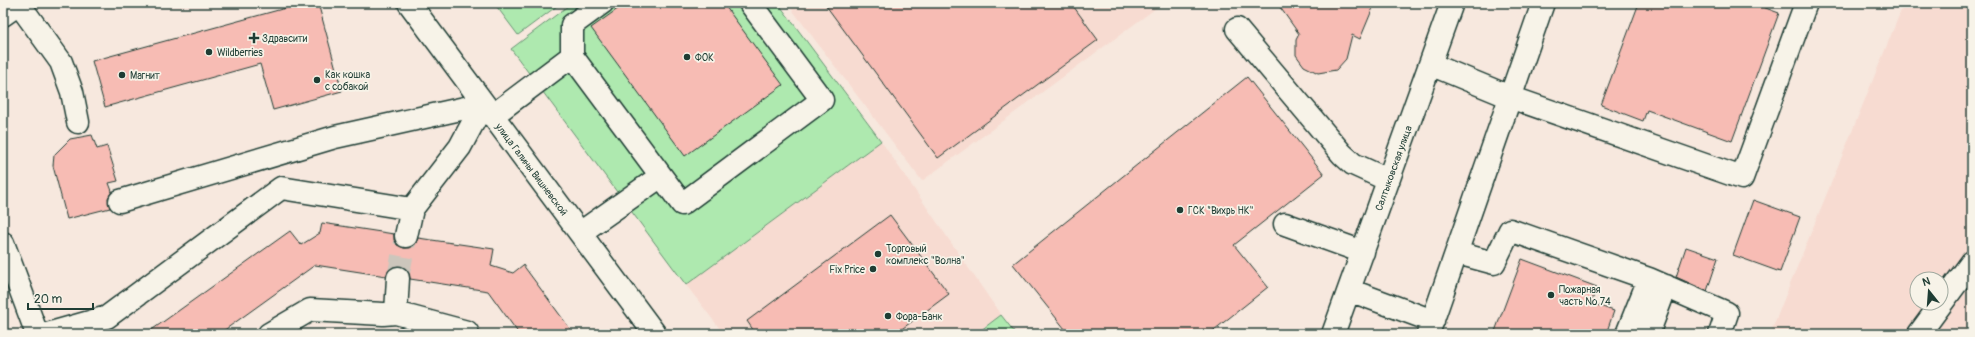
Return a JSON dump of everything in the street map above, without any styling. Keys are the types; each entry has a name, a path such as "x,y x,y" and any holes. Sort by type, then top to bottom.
{"street":[{"name":"улица Галины Вишневской","path":"409,3 655,334"},
{"path":"602,3 572,26 572,56 682,204 822,100 750,3"},
{"name":"Салтыковская улица","path":"1333,334 1452,3"},
{"path":"1349,290 1431,327 1543,3"},
{"path":"1430,64 1510,97 1742,178 1806,3"},
{"path":"14,7 61,62 72,92 78,122"},
{"path":"1237,29 1342,154 1353,164 1388,180"},
{"path":"406,236 412,208 488,110 572,56"},
{"path":"120,200 336,137 488,110"},
{"path":"580,233 661,176"},
{"path":"47,334 106,326 281,188 412,208"},
{"path":"1285,224 1363,252"},
{"path":"1457,253 1494,263 1510,230 1657,282 1727,313 1720,334"},
{"path":"3,243 7,265 37,334"},
{"path":"1919,334 1972,262"},
{"path":"396,314 398,278"},
{"path":"1626,334 1657,282"},
{"path":"1648,334 1657,282"},
{"path":"269,334 310,310 396,314 467,332 468,334"}],"shaded area":[{"path":"787,3 1163,3 922,181"},
{"path":"1904,3 1972,3 1972,334 1770,334"},
{"path":"881,141 1001,315 976,334 724,334 686,285"}],"green space":[{"path":"494,3 561,3 518,35"},
{"path":"572,3 778,3 881,141 686,285 511,49"},
{"path":"1001,315 1016,334 976,334"}],"building":[{"path":"304,3 318,3 342,91 273,110 260,64 105,107 92,61"},
{"name":"ФОК","path":"626,3 723,3 783,85 685,156 591,28"},
{"path":"824,3 1071,3 1098,40 938,158"},
{"path":"1277,3 1375,3 1360,39 1352,35 1346,59 1336,70 1318,73 1304,66 1296,55 1296,40 1299,34"},
{"path":"1639,3 1752,3 1779,13 1732,141 1647,110 1643,121 1601,105"},
{"name":"ГСК \"Вихрь НК\"","path":"1247,77 1324,174 1234,245 1268,287 1209,334 1069,334 1013,264"},
{"path":"92,135 97,149 107,146 118,181 109,183 112,191 108,198 110,208 67,219 53,166 54,155 70,139"},
{"path":"1753,200 1800,217 1780,272 1733,255"},
{"name":"Торговый комплекс \"Волна\"","path":"890,215 949,294 895,334 756,334 747,321"},
{"path":"322,223 394,234 394,240 397,245 404,248 410,248 415,245 418,238 494,249 491,266 513,273 523,265 574,334 519,334 488,291 410,279 409,272 405,268 399,266 392,267 386,276 315,265 219,334 146,334 290,231 301,245 320,233"},
{"path":"1686,247 1718,258 1707,291 1676,277"},
{"name":"Пожарная часть № 74","path":"1522,259 1597,287 1591,303 1614,311 1606,334 1494,334"}],"tunnel":[{"path":"398,278 406,236"}],"place":[{"name":"Здравсити","path":"254,38"},
{"name":"Wildberries","path":"209,52"},
{"name":"ФОК","path":"687,57"},
{"name":"Магнит","path":"122,75"},
{"name":"Как кошка с собакой","path":"317,80"},
{"name":"ГСК \"Вихрь НК\"","path":"1180,210"},
{"name":"Торговый комплекс \"Волна\"","path":"878,254"},
{"name":"Fix Price","path":"873,269"},
{"name":"Пожарная часть № 74","path":"1551,295"},
{"name":"Фора-Банк","path":"888,316"}]}
